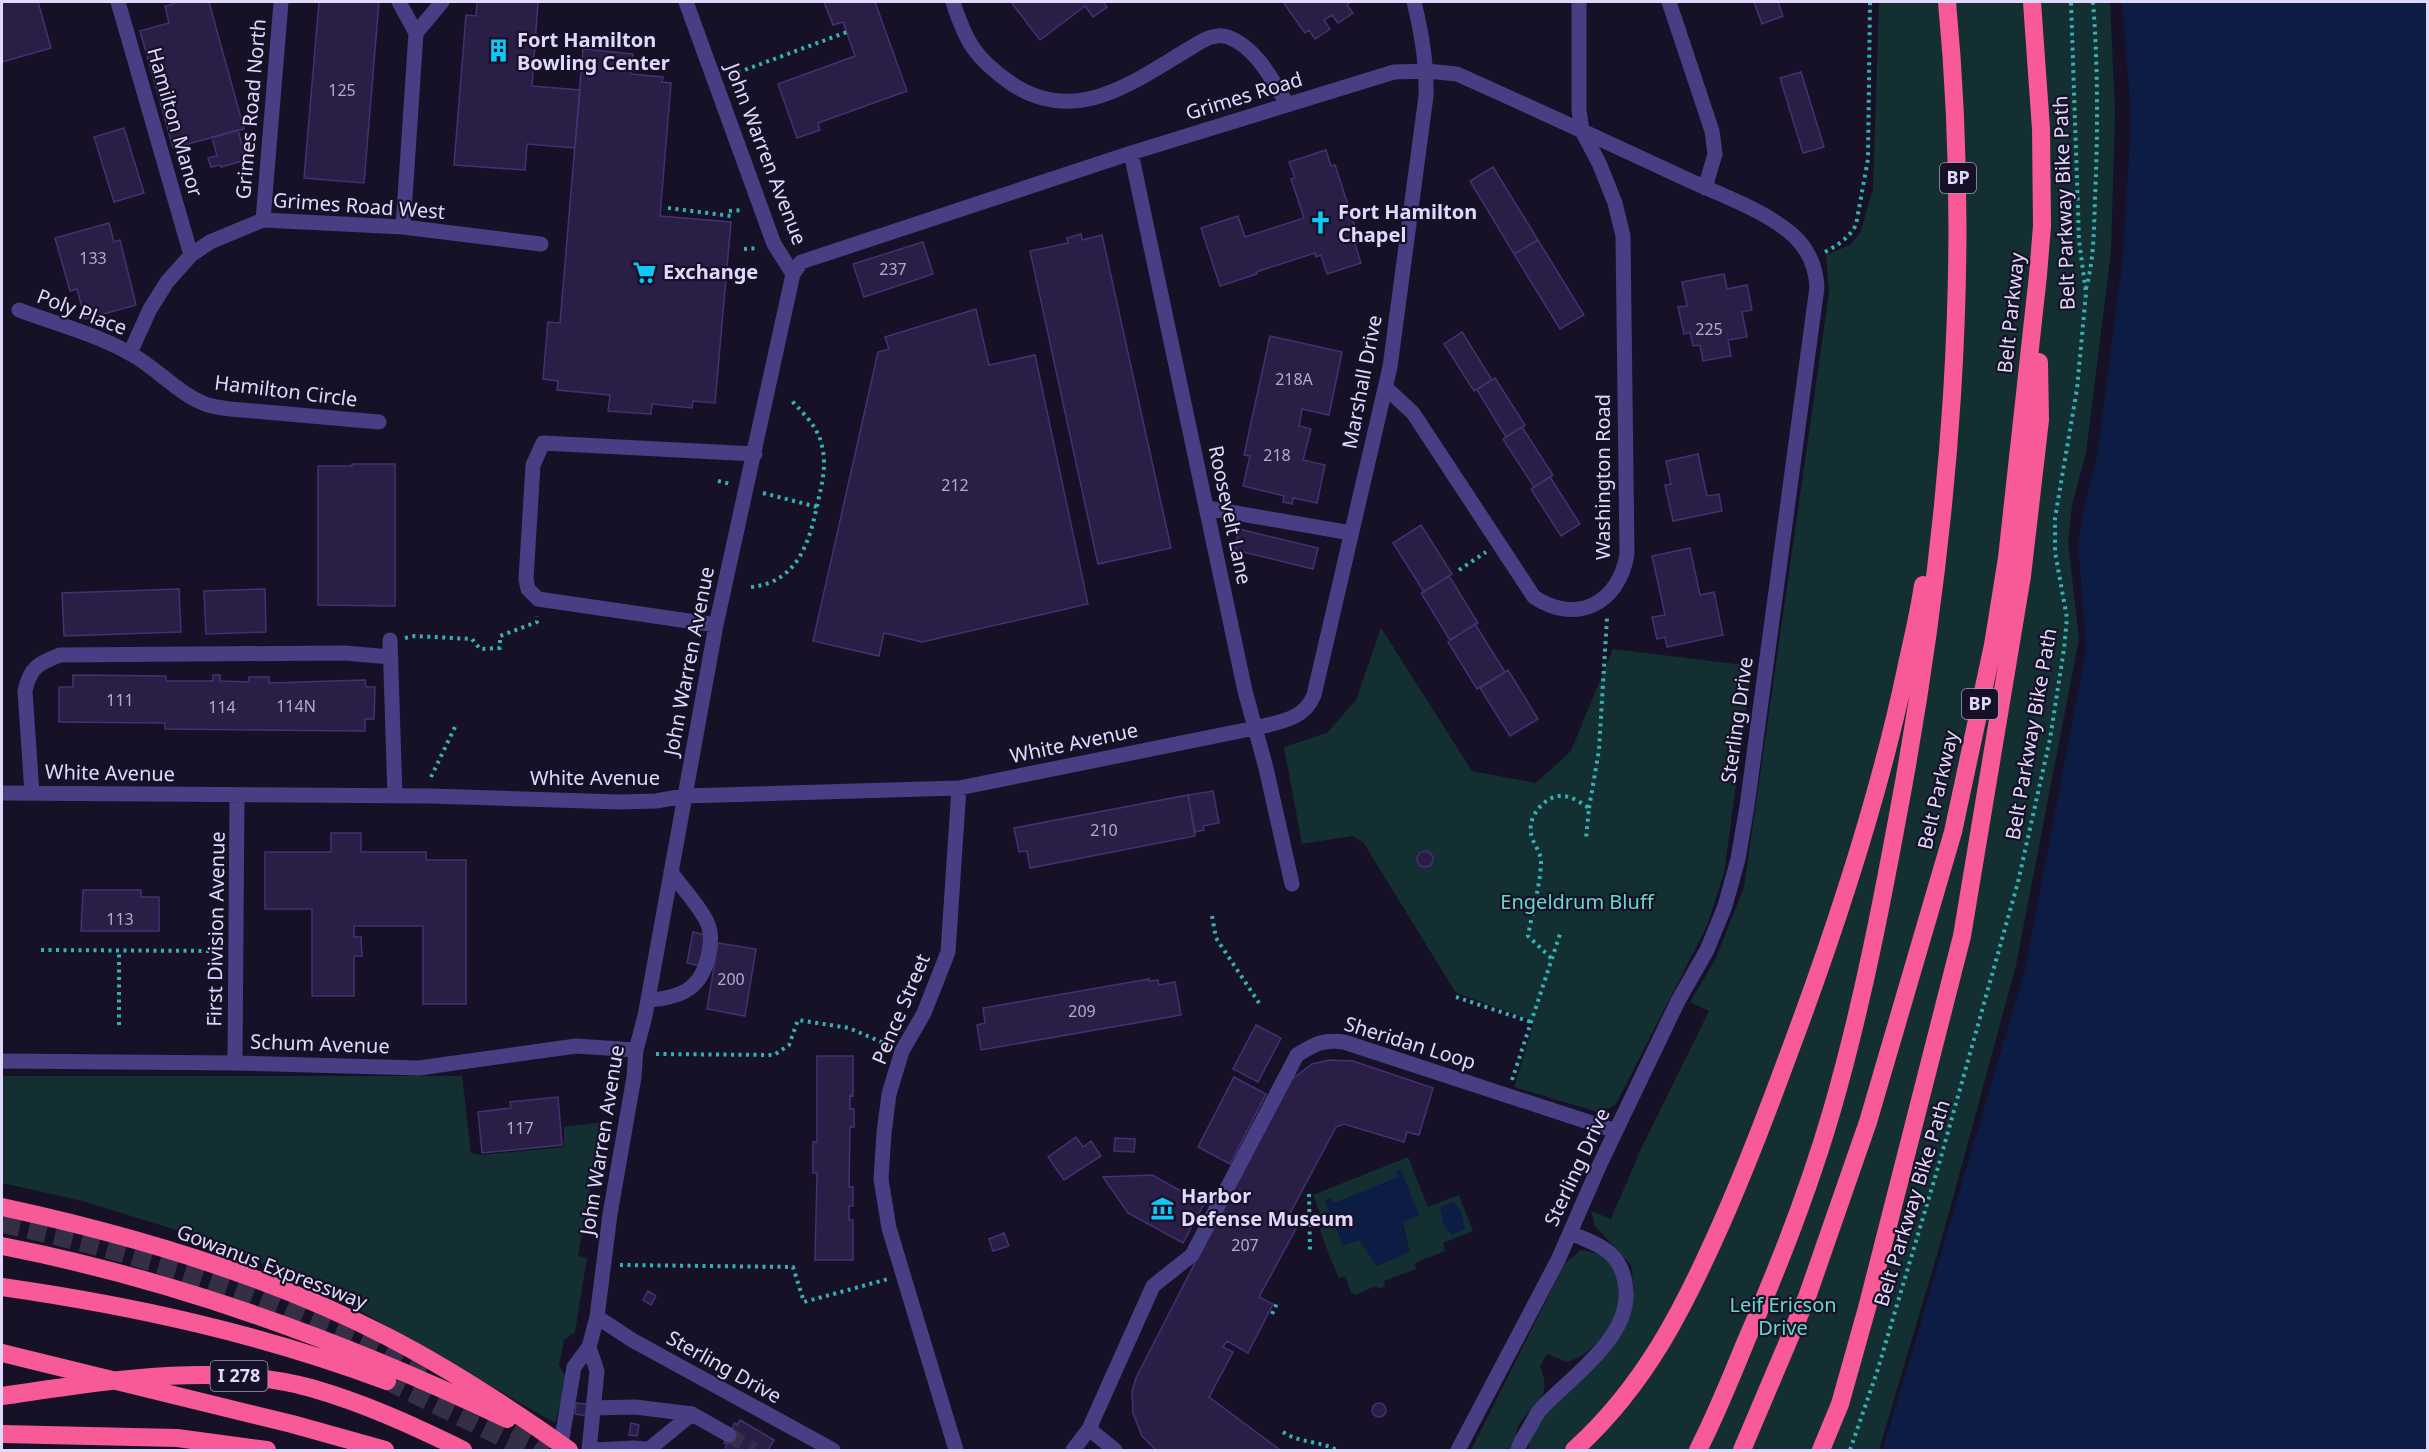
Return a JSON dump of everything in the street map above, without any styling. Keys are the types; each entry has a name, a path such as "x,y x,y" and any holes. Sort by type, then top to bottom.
{"highway":[{"name":"Belt Parkway","path":"1698,1450 1771,1285 1802,1203 1832,1109 1878,922 1913,733 1937,573 1955,354 1959,246 1958,138 1947,2"},
{"name":"Belt Parkway","path":"1742,1450 1807,1297 1869,1122 1953,832 1993,645 2007,558 2042,226 2041,129 2032,2"},
{"path":"1821,1450 1840,1404 1867,1308 1962,936 2022,576 2040,420 2038,274"},
{"path":"1574,1450 1610,1414 1640,1377 1656,1355 1692,1290 1755,1145 1817,980 1877,790 1896,719 1920,601 1955,354"},
{"name":"Gowanus Expressway","path":"2,1207 40,1215 158,1248 237,1274 316,1304 388,1337 460,1377 569,1450"},
{"path":"2,1246 74,1260 199,1295 391,1366 510,1420 562,1450"},
{"path":"2,1287 117,1306 234,1331 328,1359 387,1381"},
{"path":"2,1353 292,1424 385,1450"},
{"name":"I 278","path":"2,1396 170,1375 211,1374 257,1378 309,1387 365,1405 463,1450"},
{"path":"2,1434 177,1438 267,1450"}],"street":[{"name":"Hamilton Manor","path":"118,2 191,255"},
{"name":"Grimes Road North","path":"263,220 281,2"},
{"path":"399,2 416,33 403,227"},
{"path":"416,33 442,2"},
{"name":"John Warren Avenue","path":"562,1450 574,1367 589,1347 597,1317 610,1214 634,1077 636,1050 648,1000 716,625 793,274 774,244 686,2"},
{"path":"953,2 963,33 977,56 997,74 1026,93 1053,101 1078,102 1100,98 1126,86 1209,37 1227,36 1246,48 1257,60 1287,104"},
{"name":"Marshall Drive","path":"1255,728 1288,720 1310,706 1386,388 1426,96 1427,71 1423,36 1414,2"},
{"path":"1579,2 1579,110 1582,131"},
{"path":"1669,2 1712,131 1715,154 1705,188 1773,221 1794,237 1811,258"},
{"name":"Grimes Road","path":"793,274 801,262 1131,153 1394,72 1427,71 1457,74 1705,188"},
{"name":"Washington Road","path":"1386,388 1413,413 1534,597 1544,604 1560,609 1576,610 1605,599 1616,587 1624,571 1627,554 1623,236 1615,203 1599,163 1582,131"},
{"name":"Roosevelt Lane","path":"1131,153 1255,728 1292,884"},
{"name":"Grimes Road West","path":"130,353 150,309 167,282 191,255 210,242 263,220 403,227 541,244"},
{"name":"Sterling Drive","path":"1458,1450 1570,1233 1678,1001 1707,950 1725,906 1738,859 1816,287 1816,273 1811,258"},
{"name":"Poly Place","path":"19,310 98,338 130,353"},
{"name":"Hamilton Circle","path":"130,353 207,405 379,422"},
{"path":"716,625 538,599 528,589 526,579 533,465 543,442 755,454"},
{"path":"1207,508 1351,533"},
{"path":"395,796 391,657 396,641"},
{"path":"32,793 26,691 28,676 39,663 60,655 344,653 391,657"},
{"name":"White Avenue","path":"2,793 395,796 619,802 656,801 684,796 959,788 1255,728"},
{"name":"Pence Street","path":"956,1450 889,1228 881,1179 890,1094 902,1051 924,1013 948,952 959,788"},
{"name":"First Division Avenue","path":"235,1062 237,795"},
{"path":"648,1000 673,998 685,992 697,982 707,967 712,937 707,921 670,872"},
{"name":"Sheridan Loop","path":"1073,1450 1089,1429 1153,1286 1192,1255 1298,1055 1328,1040 1344,1042 1616,1131"},
{"name":"Schum Avenue","path":"2,1061 235,1062 419,1068 576,1046 636,1050"},
{"path":"1518,1450 1538,1412 1598,1354 1619,1324 1626,1296 1624,1274 1618,1260 1599,1245 1570,1233"},
{"name":"Sterling Drive","path":"597,1317 809,1445 833,1450"},
{"name":"John Warren Avenue","path":"589,1347 597,1371 591,1450"},
{"path":"593,1408 635,1407 692,1414 729,1435"},
{"path":"591,1450 651,1450 692,1414"},
{"path":"1089,1429 1114,1450"}],"path":[{"path":"1811,258 1839,244 1856,225 1868,159 1869,2"},
{"name":"Belt Parkway Bike Path","path":"1850,1450 1877,1372 1968,1068 2018,882 2050,739 2067,618 2055,552 2055,518 2077,390 2086,292 2079,240 2071,2"},
{"path":"2086,292 2092,267 2097,165 2098,113 2093,2"},
{"path":"730,74 847,32"},
{"path":"668,208 731,216"},
{"path":"751,587 764,586 777,579 797,560 809,540 817,507 825,469 822,446 813,425 792,402"},
{"path":"762,492 817,507"},
{"path":"1459,570 1490,550"},
{"path":"396,641 415,636 472,639 480,649 500,648 500,636 537,622 538,599"},
{"path":"1586,838 1588,808 1599,750 1607,607"},
{"path":"431,777 455,727"},
{"path":"1551,958 1528,936 1542,861 1530,832 1531,821 1535,812 1546,801 1559,796 1573,799 1588,808"},
{"path":"1212,916 1216,938 1261,1006"},
{"path":"1507,1095 1560,934"},
{"path":"41,950 237,951"},
{"path":"119,951 119,1025"},
{"path":"1456,997 1530,1022"},
{"path":"656,1054 774,1055 789,1045 798,1020 849,1028 902,1051"},
{"path":"1310,1194 1310,1252"},
{"path":"616,1265 793,1268 804,1302 902,1274"},
{"path":"1272,1314 1278,1300"},
{"path":"1283,1432 1295,1439 1337,1450"}],"green space":[{"name":"Leif Ericson Drive","path":"1879,2 2110,2 2115,112 2111,251 2086,453 2072,505 2068,542 2079,639 2016,965 1901,1390 1879,1450 1529,1450 1529,1440 1540,1420 1625,1324 1634,1290 1631,1265 1595,1226 1591,1211 1611,1219 1642,1147 1709,1011 1690,1002 1715,960 1744,887 1829,293 1826,255 1850,245 1860,233 1873,189"},
{"name":"Engeldrum Bluff","path":"1381,628 1472,771 1536,783 1571,751 1613,649 1752,666 1724,873 1707,926 1616,1104 1601,1113 1514,1087 1534,1021 1456,993 1363,842 1352,836 1302,844 1284,747 1327,733 1356,700"},
{"path":"2,1076 462,1076 471,1153 481,1155 564,1147 564,1127 603,1122 578,1256 587,1258 575,1332 564,1340 559,1365 567,1379 555,1423 343,1301 221,1244 83,1201 2,1183"},
{"path":"1408,1157 1428,1207 1459,1195 1473,1231 1443,1243 1445,1251 1415,1263 1416,1269 1384,1281 1385,1286 1373,1287 1356,1295 1351,1293 1345,1276 1339,1278 1326,1248 1320,1229 1325,1226 1313,1195"},
{"path":"1581,1250 1603,1256 1616,1268 1621,1285 1619,1303 1612,1322 1600,1340 1585,1353 1567,1362 1547,1354 1540,1366 1544,1378 1543,1395 1518,1427 1513,1450 1471,1450 1565,1263"}],"water":[{"path":"2122,2 2427,2 2427,1450 1882,1450 2025,969 2086,649 2078,545 2084,508 2097,456 2123,255 2131,117"},
{"path":"1401,1170 1419,1215 1403,1222 1410,1252 1377,1266 1359,1240 1343,1246 1325,1201 1331,1198 1334,1203 1398,1177 1396,1172"},
{"path":"1454,1202 1462,1214 1465,1229 1452,1235 1443,1223 1440,1207"}],"pier":[{"path":"2119,2 2122,2 2131,117 2123,255 2097,456 2084,508 2078,545 2086,649 2025,969 1901,1390 1882,1450 1879,1450 2022,968 2083,649 2075,545 2081,507 2094,455 2120,254 2128,117"}],"building":[{"path":"2,2 38,2 51,48 2,62"},
{"path":"174,2 209,2 244,129 173,148 140,31 169,23 165,6 174,4"},
{"path":"319,2 379,2 364,183 304,178"},
{"name":"Fort Hamilton Bowling Center","path":"477,2 538,2 532,86 580,90 575,148 527,144 525,170 454,165 466,15 476,16"},
{"path":"824,2 875,2 907,91 818,123 820,130 797,138 778,84 855,56 843,22 833,25"},
{"path":"1011,2 1103,2 1107,7 1093,17 1085,6 1040,40"},
{"path":"1283,2 1351,2 1347,5 1353,13 1338,23 1332,15 1324,20 1330,29 1315,39 1309,30 1305,33"},
{"path":"1754,2 1778,2 1783,16 1762,24"},
{"name":"Exchange","path":"583,49 633,54 631,74 663,77 662,82 671,83 660,216 731,222 715,403 693,401 692,408 652,404 651,414 608,411 610,395 557,390 558,381 543,379 548,322 560,323"},
{"path":"1801,72 1824,147 1803,153 1780,78"},
{"path":"124,128 144,193 114,202 94,137"},
{"path":"238,130 246,160 221,167 220,165 211,167 208,158 217,156 212,137"},
{"name":"Fort Hamilton Chapel","path":"1326,150 1331,166 1335,165 1360,242 1355,244 1361,263 1327,274 1321,255 1316,257 1315,253 1220,286 1201,228 1238,216 1245,237 1304,218 1291,179 1295,178 1289,162"},
{"path":"1493,167 1538,240 1514,254 1470,181"},
{"path":"109,223 114,242 120,240 136,305 85,319 77,289 70,291 55,238"},
{"path":"1081,234 1082,240 1102,235 1171,548 1098,564 1030,251 1068,243 1067,238"},
{"path":"1538,240 1584,315 1560,329 1514,254"},
{"path":"923,242 933,274 864,297 853,264"},
{"path":"1724,274 1727,289 1747,285 1752,310 1742,312 1747,337 1728,340 1731,356 1703,361 1700,345 1693,346 1690,332 1684,334 1678,307 1687,306 1682,282"},
{"path":"976,309 989,365 1035,355 1088,604 922,642 884,633 879,656 813,641 878,352 889,349 885,337"},
{"path":"1462,332 1492,380 1474,391 1444,344"},
{"path":"1270,336 1342,352 1329,415 1302,409 1299,426 1311,429 1303,460 1325,465 1317,503 1293,498 1292,504 1283,502 1284,496 1243,486 1250,456 1244,455"},
{"path":"1495,378 1525,425 1506,437 1477,390"},
{"path":"1522,427 1553,475 1534,487 1503,439"},
{"path":"1698,454 1707,496 1719,494 1722,511 1673,521 1665,485 1671,484 1666,461"},
{"path":"352,464 395,464 395,606 318,605 318,466 352,466"},
{"path":"1550,477 1580,524 1561,536 1531,489"},
{"path":"1421,525 1452,574 1424,592 1393,543"},
{"path":"1239,529 1318,548 1313,569 1235,550"},
{"path":"1690,548 1700,595 1714,592 1723,635 1667,647 1665,637 1657,639 1652,617 1665,615 1652,556"},
{"path":"1449,576 1478,623 1450,640 1421,593"},
{"path":"179,589 181,632 64,636 62,593"},
{"path":"265,589 266,632 206,634 204,591"},
{"path":"1475,624 1505,672 1477,689 1448,642"},
{"path":"1508,670 1538,719 1510,736 1480,688"},
{"path":"73,675 166,676 166,681 213,681 213,675 220,675 220,681 249,682 249,677 269,677 269,683 365,680 366,687 375,687 374,719 365,719 365,731 165,729 165,723 59,722 59,687 73,687"},
{"path":"1213,791 1219,823 1203,826 1204,830 1195,832 1188,795"},
{"path":"1188,795 1195,836 1030,868 1027,851 1019,852 1014,828"},
{"path":"331,833 361,833 361,852 426,852 426,860 466,860 466,1004 423,1004 423,926 354,926 354,937 361,937 362,956 354,956 354,996 312,996 312,909 265,909 265,852 331,852"},
{"path":"1425,851 1433,859 1425,867 1417,859"},
{"path":"83,890 141,890 141,897 159,897 159,931 81,931"},
{"path":"693,932 706,935 700,966 687,963"},
{"path":"718,943 756,949 745,1016 707,1009"},
{"path":"1149,979 1149,981 1158,980 1159,985 1175,982 1181,1015 981,1050 977,1025 985,1023 983,1008"},
{"path":"1256,1025 1281,1038 1258,1082 1233,1069"},
{"path":"817,1056 853,1056 853,1096 850,1095 850,1109 854,1109 854,1127 850,1127 849,1187 853,1187 853,1206 849,1206 849,1220 853,1220 853,1260 815,1260 817,1173 813,1173 813,1142 817,1142"},
{"path":"1329,1060 1353,1061 1433,1088 1419,1135 1407,1132 1404,1142 1344,1124 1336,1127 1287,1219 1298,1225 1259,1297 1273,1304 1248,1353 1227,1341 1223,1347 1233,1352 1209,1397 1280,1450 1156,1450 1142,1436 1133,1413 1132,1392 1136,1378 1292,1079 1312,1064"},
{"path":"1234,1077 1266,1094 1230,1164 1198,1147"},
{"path":"558,1097 562,1145 482,1153 478,1112 511,1108 510,1102"},
{"path":"1076,1137 1083,1147 1091,1141 1101,1156 1064,1180 1048,1157"},
{"path":"1115,1138 1135,1139 1134,1152 1114,1151"},
{"name":"Harbor Defense Museum","path":"1152,1175 1204,1204 1183,1243 1128,1213 1103,1177"},
{"path":"1004,1233 1009,1246 993,1251 989,1239"},
{"path":"648,1291 656,1296 651,1305 643,1300"},
{"path":"576,1403 587,1404 586,1416 575,1414"},
{"path":"1376,1403 1382,1403 1386,1410 1382,1417 1376,1417 1372,1413 1372,1407"},
{"path":"740,1420 774,1440 768,1450 724,1450 727,1444 724,1443 735,1423 737,1425"},
{"path":"631,1423 639,1425 637,1436 629,1435"}],"tunnel":[{"path":"2,1224 114,1251 223,1286 329,1328 433,1377"},
{"path":"387,1381 527,1450"},
{"path":"492,1413 548,1450"},
{"path":"729,1435 754,1450"}],"place":[{"name":"Fort Hamilton Bowling Center","path":"499,51"},
{"name":"Fort Hamilton Chapel","path":"1320,223"},
{"name":"Exchange","path":"645,272"},
{"name":"Harbor Defense Museum","path":"1163,1208"}]}
